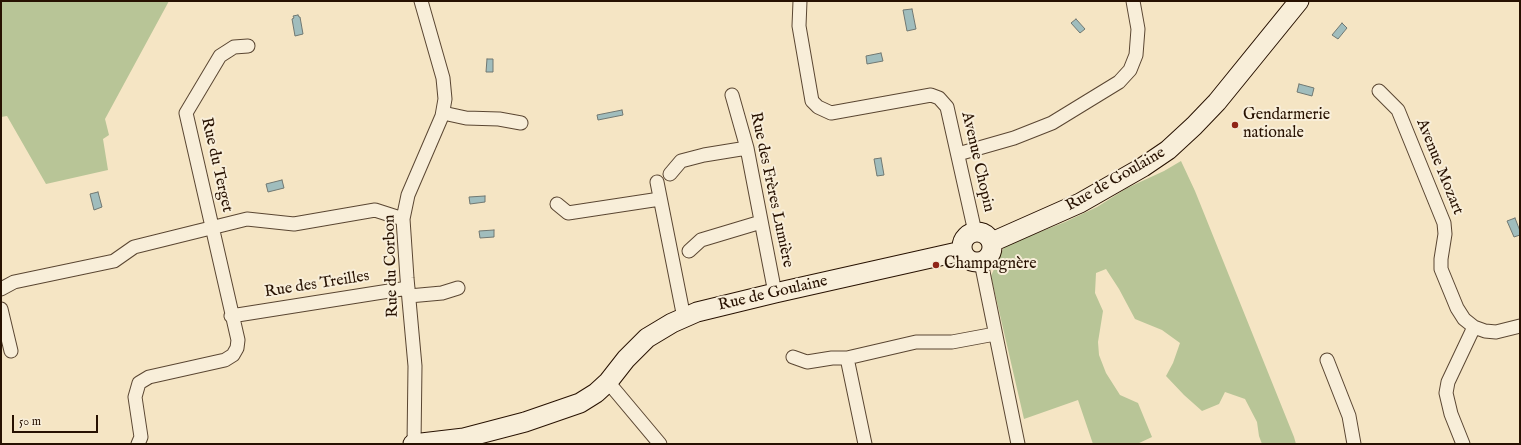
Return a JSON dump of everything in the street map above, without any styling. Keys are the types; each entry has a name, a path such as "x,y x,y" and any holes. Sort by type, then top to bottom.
{"street":[{"name":"Rue du Corbon","path":"413,444 415,366 403,219 408,195 443,113 445,99 444,78 421,1"},
{"name":"Avenue Chopin","path":"800,1 799,26 812,101 818,107 831,113 931,95 939,98 947,107 975,232"},
{"path":"958,154 1014,138 1052,123 1119,82 1130,70 1136,55 1138,29 1134,1"},
{"name":"Rue de Goulaine","path":"992,242 1080,203 1143,167 1168,150 1217,102 1299,1"},
{"name":"Rue du Terget","path":"138,444 141,436 135,397 139,383 149,377 216,363 233,355 237,348 238,340 231,316 186,113 220,56 234,47 248,46"},
{"name":"Avenue Mozart","path":"1379,91 1398,110 1444,222 1445,234 1441,269 1457,308 1464,319 1474,327"},
{"name":"Rue des Frères Lumière","path":"732,95 747,148 775,293"},
{"path":"443,113 466,118 499,119 521,123"},
{"path":"670,174 681,161 704,155 747,148"},
{"path":"658,182 660,199 684,318"},
{"path":"556,204 568,213 660,199"},
{"path":"1,289 14,282 114,261 134,247 247,219 294,224 375,210 403,219"},
{"path":"689,251 701,240 761,222"},
{"path":"975,232 983,232 992,242 992,252 986,260 981,262 972,261 962,251 963,241 966,236 975,232"},
{"name":"Rue de Goulaine","path":"413,444 464,441 580,404 596,394 608,382 626,359 647,338 659,330 697,312 962,251"},
{"path":"981,262 1018,444"},
{"name":"Rue des Treilles","path":"231,316 408,292 442,293 458,288"},
{"path":"1,309 11,351"},
{"path":"1463,444 1450,414 1446,393 1448,382 1474,327 1485,331 1496,332 1520,326"},
{"path":"793,357 807,362 832,358 847,358 916,342 952,342 995,334"},
{"path":"847,358 865,444"},
{"path":"1327,360 1349,416 1354,444"},
{"path":"608,382 660,444"}],"green space":[{"path":"1,1 169,1 105,119 109,135 103,139 108,170 46,184 7,116 1,117"},
{"path":"1181,161 1195,191 1296,444 1262,444 1257,422 1245,399 1225,392 1219,404 1202,411 1184,395 1166,376 1173,363 1180,343 1162,330 1135,319 1119,289 1106,269 1096,273 1095,293 1103,311 1098,342 1099,355 1106,373 1120,395 1138,403 1152,437 1137,444 1093,444 1078,400 1024,419 991,276 1004,247 1097,207 1127,188 1164,171"}],"water":[{"path":"912,9 916,29 907,31 903,10"},
{"path":"298,15 300,17 303,34 295,36 292,19 294,18 293,16"},
{"path":"1076,19 1085,29 1080,33 1071,23"},
{"path":"1342,23 1347,28 1338,39 1332,35"},
{"path":"881,53 883,61 867,64 866,56"},
{"path":"487,59 493,59 493,72 486,72"},
{"path":"1299,84 1314,88 1312,96 1297,92"},
{"path":"622,110 623,115 598,120 597,115"},
{"path":"881,158 884,175 877,176 874,159"},
{"path":"282,180 284,188 268,192 266,184"},
{"path":"98,192 102,207 94,210 90,194"},
{"path":"485,196 485,202 470,204 469,197"},
{"path":"1515,218 1520,235 1514,237 1507,221"},
{"path":"494,230 494,237 480,238 479,231"}],"place":[{"name":"Gendarmerie nationale","path":"1235,125"},
{"name":"Champagnère","path":"936,265"}]}
